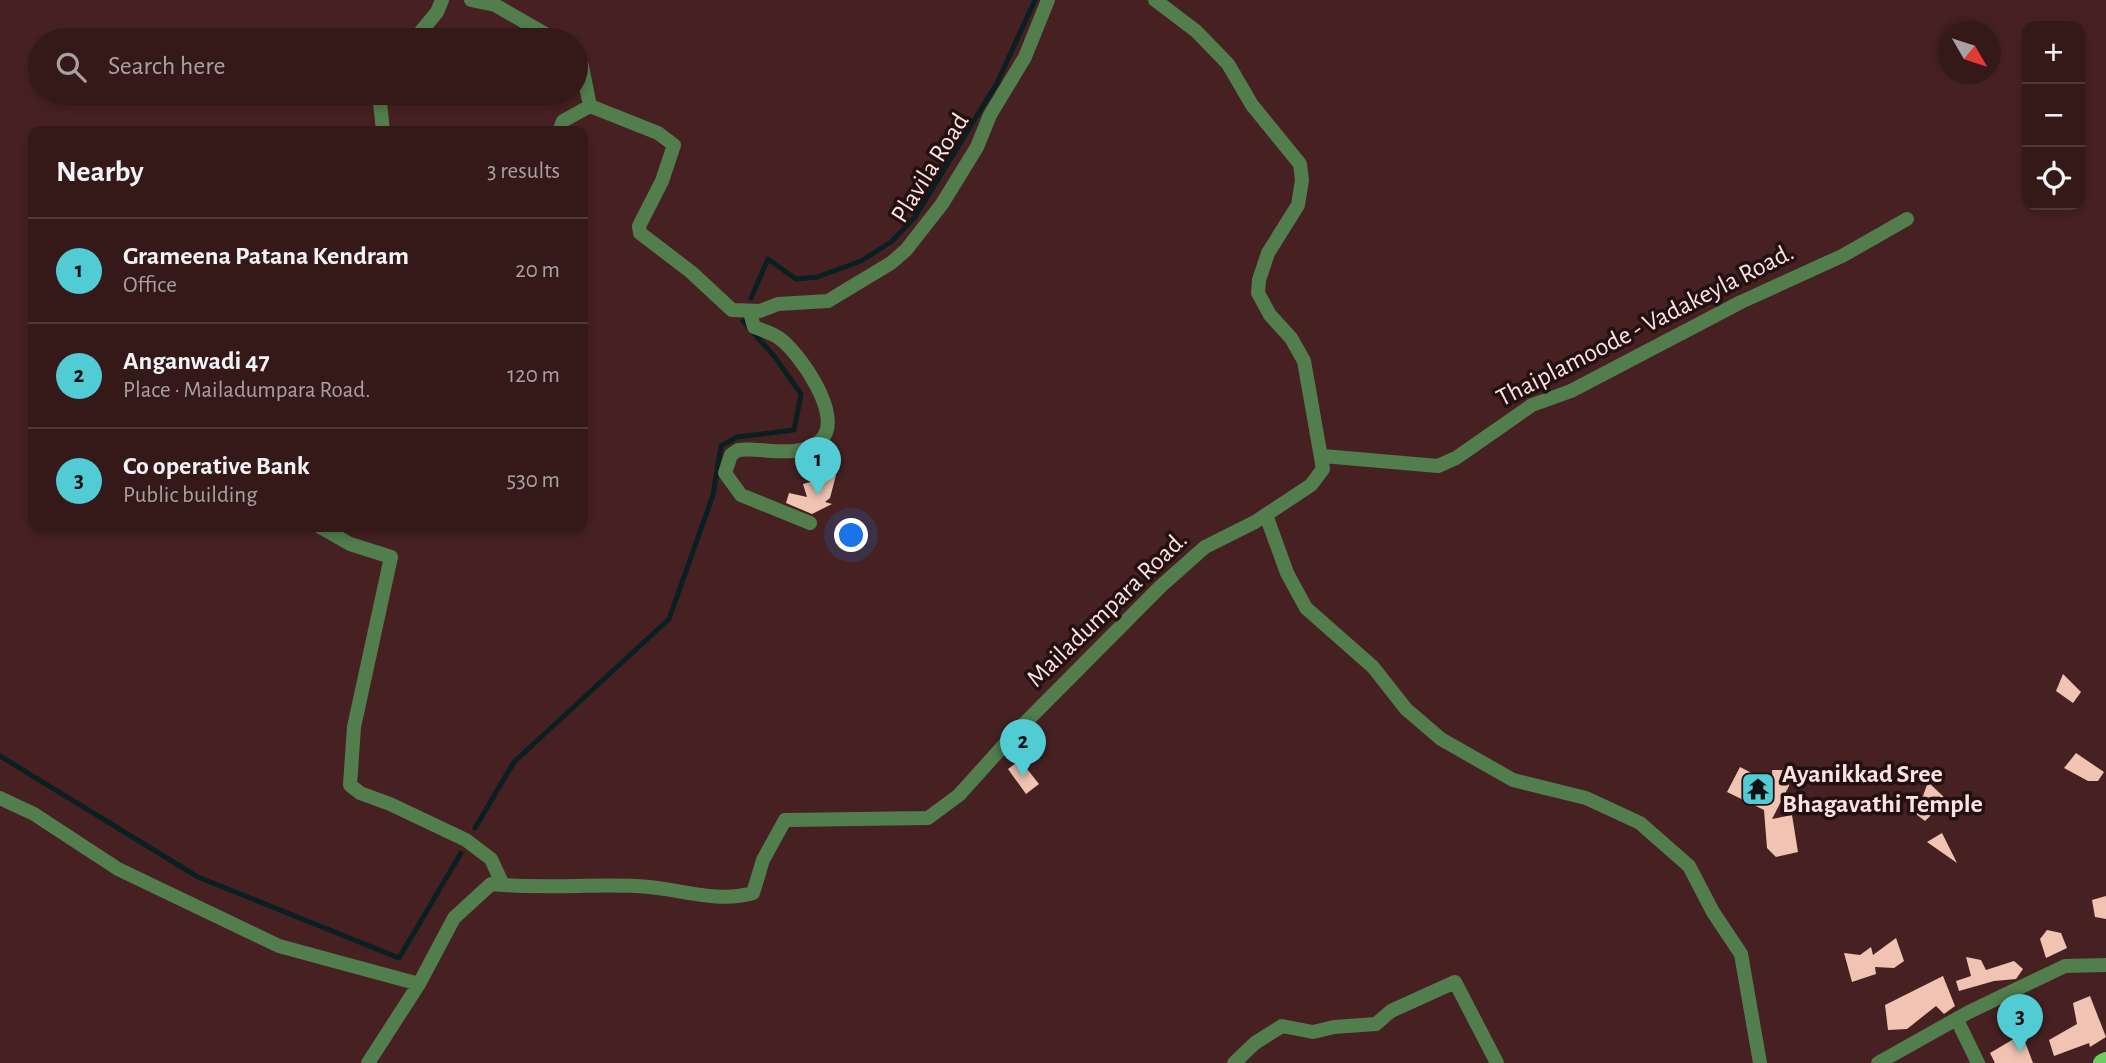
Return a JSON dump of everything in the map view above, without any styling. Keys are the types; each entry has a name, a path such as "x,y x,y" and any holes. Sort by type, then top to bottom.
{"street":[{"path":"424,28 437,12 442,0"},
{"path":"471,0 495,5 535,28"},
{"name":"Plavila Road","path":"750,312 778,304 828,301 891,263 906,250 942,204 977,147 990,116 1025,57 1048,0"},
{"path":"1155,0 1196,31 1228,64 1252,105 1291,149 1300,164 1302,180 1298,205 1268,253 1259,280 1258,293 1270,315 1291,338 1304,361 1323,456"},
{"path":"588,96 590,106"},
{"path":"380,105 382,126"},
{"path":"590,106 658,133 674,145 662,181 639,226 640,233 691,272 732,310 750,312 754,327 779,338 807,371 824,403 828,425 820,440 801,450 738,450 732,455 725,473 741,495 810,523"},
{"path":"561,126 563,121 590,106"},
{"name":"Thaiplamoode - Vadakeyla Road.","path":"1323,456 1438,466 1457,458 1532,405 1571,391 1741,302 1842,256 1907,219"},
{"name":"Mailadumpara Road.","path":"368,1063 419,984 454,918 491,884 567,888 638,886 734,898 752,893 763,860 785,820 928,818 959,794 1014,734 1161,586 1205,547 1266,514 1315,482 1323,469 1323,456"},
{"path":"1266,514 1287,573 1306,607 1373,667 1406,709 1441,739 1513,780 1586,797 1640,823 1689,866 1713,912 1741,954 1760,1063"},
{"path":"329,532 350,544 391,557 354,727 351,785 360,793 466,839 491,859 503,885"},
{"path":"0,798 34,814 118,869 279,946 419,984"},
{"path":"1878,1063 2065,966 2106,965"},
{"path":"1234,1063 1255,1043 1282,1026 1313,1032 1334,1027 1376,1024 1391,1012 1455,982 1497,1063"},
{"path":"1957,1020 1978,1063"}],"building":[{"path":"836,475 830,498 825,502 832,504 812,514 786,503 789,493 807,497 803,484"},
{"path":"2063,674 2081,692 2073,703 2056,691"},
{"path":"2076,753 2104,772 2098,781 2088,781 2064,768"},
{"path":"1020,760 1039,784 1026,794 1008,769"},
{"name":"Ayanikkad Sree Bhagavathi Temple","path":"1740,767 1773,784 1772,770 1784,770 1789,786 1772,819 1792,815 1798,852 1776,857 1767,848 1764,810 1727,792"},
{"path":"1928,782 1947,800 1925,821 1907,807 1923,796"},
{"path":"1942,833 1957,863 1927,842"},
{"path":"2106,896 2106,919 2095,917 2092,900"},
{"path":"2047,930 2061,933 2067,948 2046,958 2040,939"},
{"path":"1896,938 1904,961 1894,968 1875,967 1876,974 1852,982 1844,953 1860,955 1871,947 1873,955"},
{"path":"1966,957 1981,960 1986,970 2014,961 2023,969 2016,979 1994,981 1959,991 1956,981 1971,976"},
{"path":"1943,976 1955,1006 1944,1014 1936,1006 1907,1029 1888,1030 1885,1005"},
{"path":"2090,996 2106,1037 2090,1047 2089,1043 2054,1056 2049,1040 2077,1024 2073,1003"},
{"path":"2022,1034 2033,1063 1995,1063 1990,1053"}],"waterway":[{"path":"751,298 768,259 796,279 817,277 861,261 891,242 915,217 997,83 1035,0"},
{"path":"475,828 514,762 669,619 713,495 721,446 737,437 794,430 801,394 774,356 743,321"},
{"path":"0,756 198,877 399,958 461,853"}],"place":[{"name":"Grameena Patana Kendram","path":"818,495"},
{"name":"Anganwadi 47","path":"1023,777"},
{"name":"Ayanikkad Sree Bhagavathi Temple","path":"1758,789"},
{"name":"Co operative Bank","path":"2020,1052"}]}
